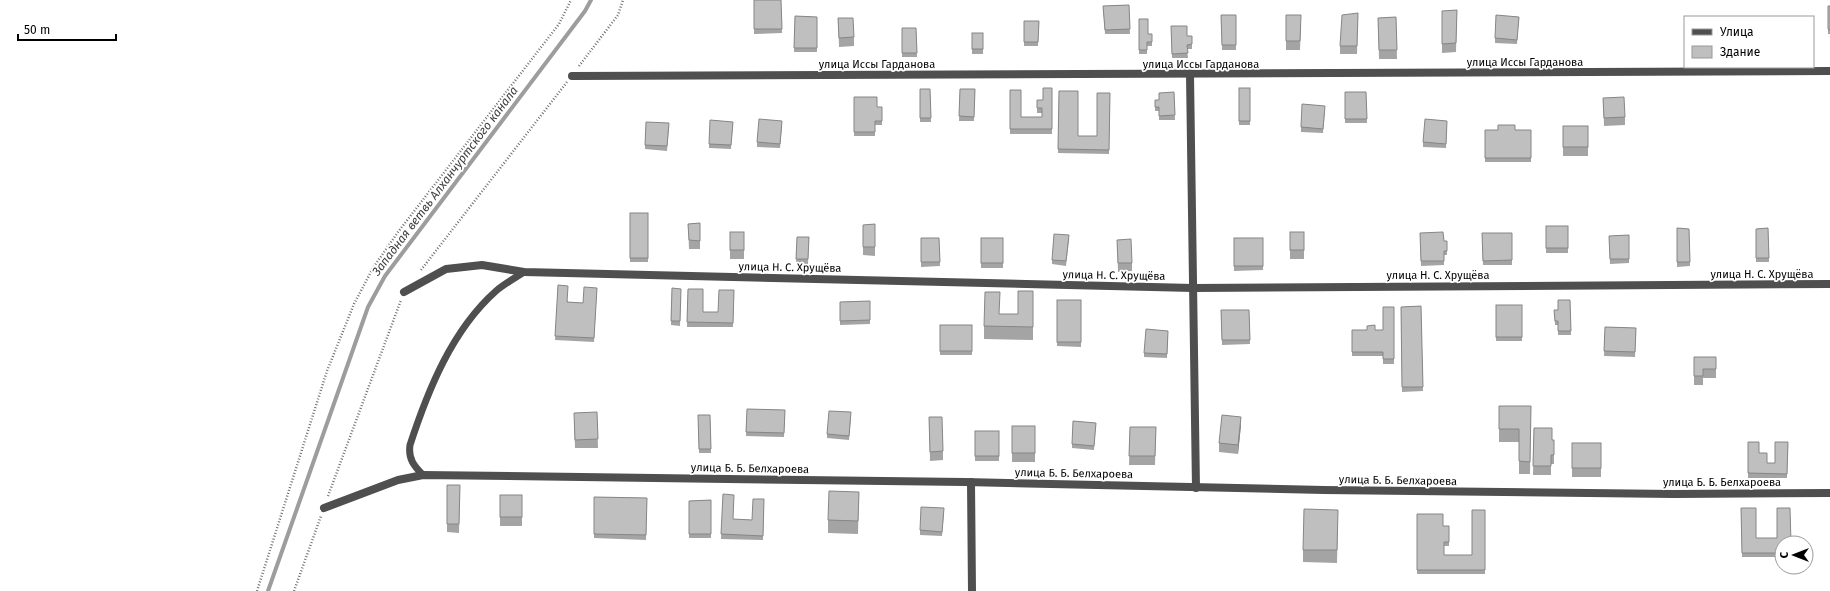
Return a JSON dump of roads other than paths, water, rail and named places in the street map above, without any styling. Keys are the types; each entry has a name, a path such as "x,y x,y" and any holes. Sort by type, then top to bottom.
{"street":[{"name":"улица Иссы Гарданова","path":"572,76 1830,72"},
{"path":"1190,75 1196,488"},
{"name":"улица Н. С. Хрущёва","path":"404,292 446,269 482,265 524,272 1193,288 1830,284"},
{"name":"улица Б. Б. Белхароева","path":"324,508 398,480 423,475 971,482 1196,488 1666,494 1830,492"},
{"path":"971,482 972,591"}],"lane":[{"path":"423,475 412,462 409,452 410,445 442,364 459,334 485,301 497,289 524,272"}],"waterway":[{"name":"Западная ветвь Алханчуртского канала","path":"268,591 368,307 385,276 585,11 591,0"}]}
